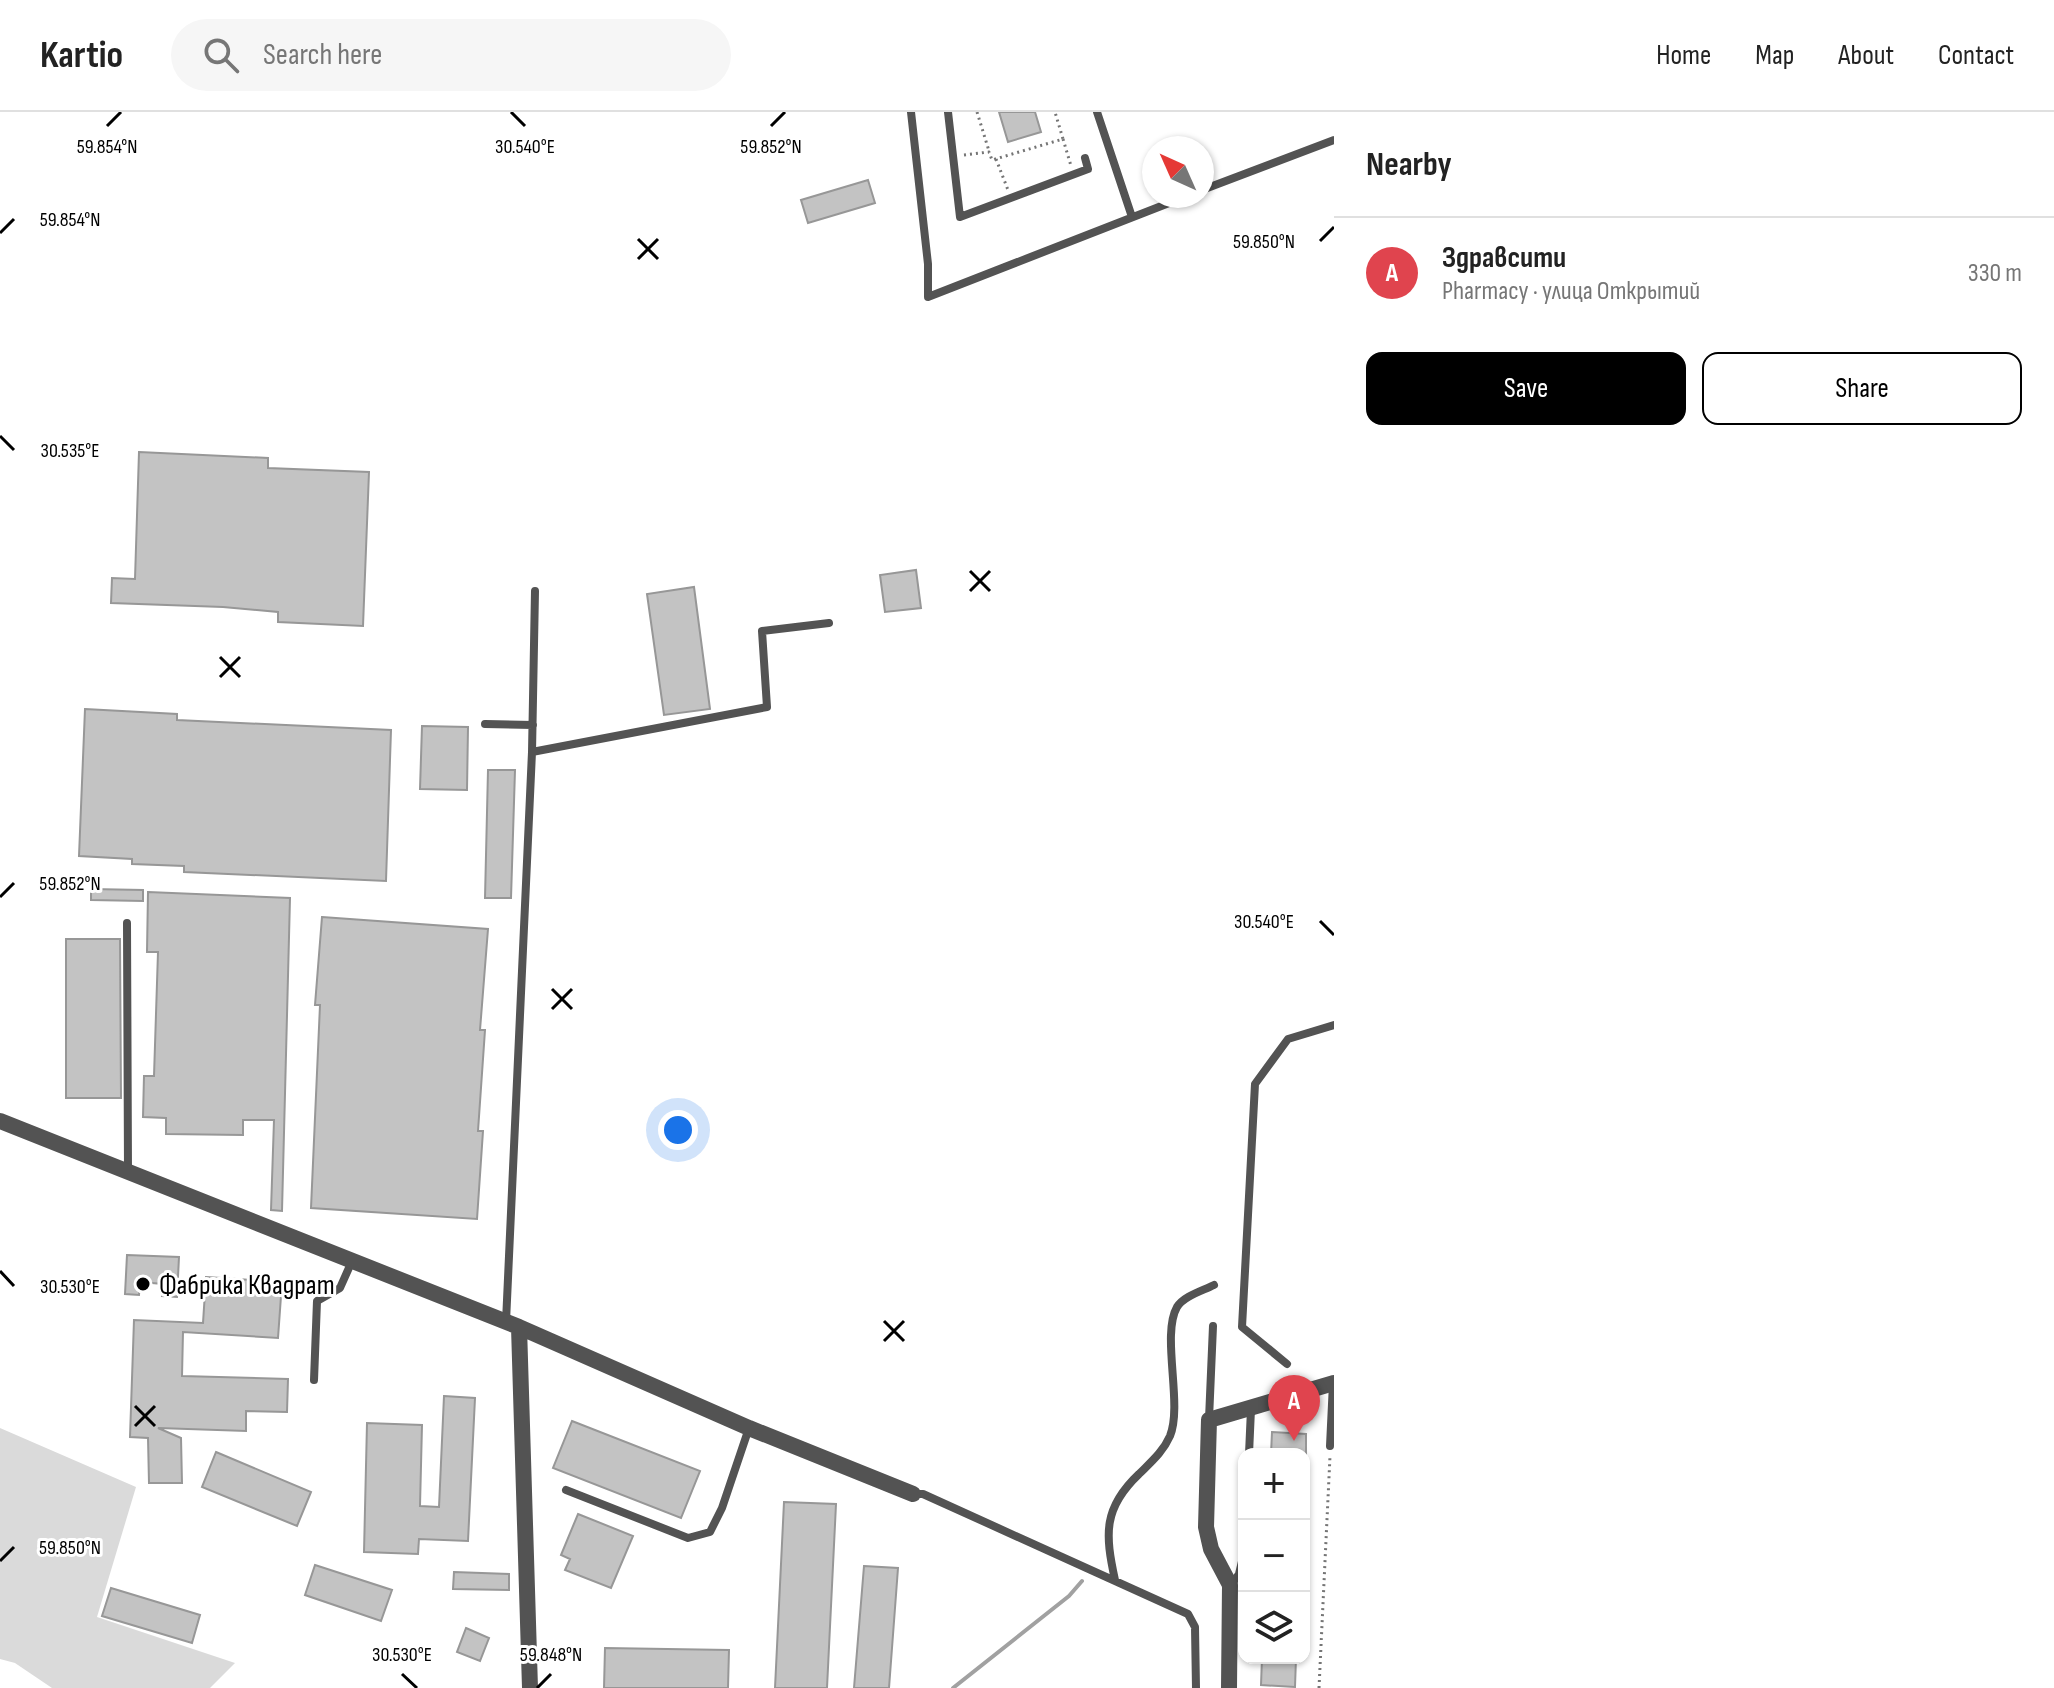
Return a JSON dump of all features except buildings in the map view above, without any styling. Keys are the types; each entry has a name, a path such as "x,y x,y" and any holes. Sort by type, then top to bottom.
{"street":[{"path":"0,1121 513,1325 749,1428 913,1494"},
{"path":"513,1325 530,1688"},
{"path":"1229,1688 1230,1585 1211,1549 1206,1527 1209,1420 1334,1383"}],"lane":[{"path":"911,112 928,264 928,297 1156,208"},
{"path":"948,112 960,217 1088,169 1085,158"},
{"path":"1097,112 1132,217"},
{"path":"1214,185 1334,140"},
{"path":"513,1325 535,591"},
{"path":"532,752 767,707 762,631 829,623"},
{"path":"485,724 533,725"},
{"path":"127,923 128,1172"},
{"path":"1287,1364 1242,1327 1255,1084 1288,1039 1334,1025"},
{"path":"314,1380 317,1301 340,1288 352,1261"},
{"path":"1115,1580 1109,1556 1110,1510 1119,1493 1160,1454 1172,1433 1173,1319 1185,1299 1214,1285"},
{"path":"1209,1420 1213,1326"},
{"path":"1330,1446 1334,1383"},
{"path":"1249,1448 1251,1408"},
{"path":"566,1490 688,1538 710,1532 722,1508 749,1428"},
{"path":"913,1494 923,1494 1188,1614 1195,1627 1196,1688"},
{"path":"1230,1585 1238,1575"}],"path":[{"path":"977,112 992,160 1063,139"},
{"path":"1055,112 1074,174"},
{"path":"953,157 989,152"},
{"path":"996,159 1011,198"},
{"path":"1319,1688 1332,1466 1330,1446"},
{"path":"1328,1502 1334,1503"}],"shaded area":[{"path":"0,1428 136,1487 97,1617 235,1663 210,1688 52,1688 15,1663 0,1659"}],"waterway":[{"path":"953,1688 1069,1596 1082,1581"}],"place":[{"name":"Фабрика Квадрат","path":"143,1284"},
{"name":"Здравсити","path":"1294,1441"}]}
